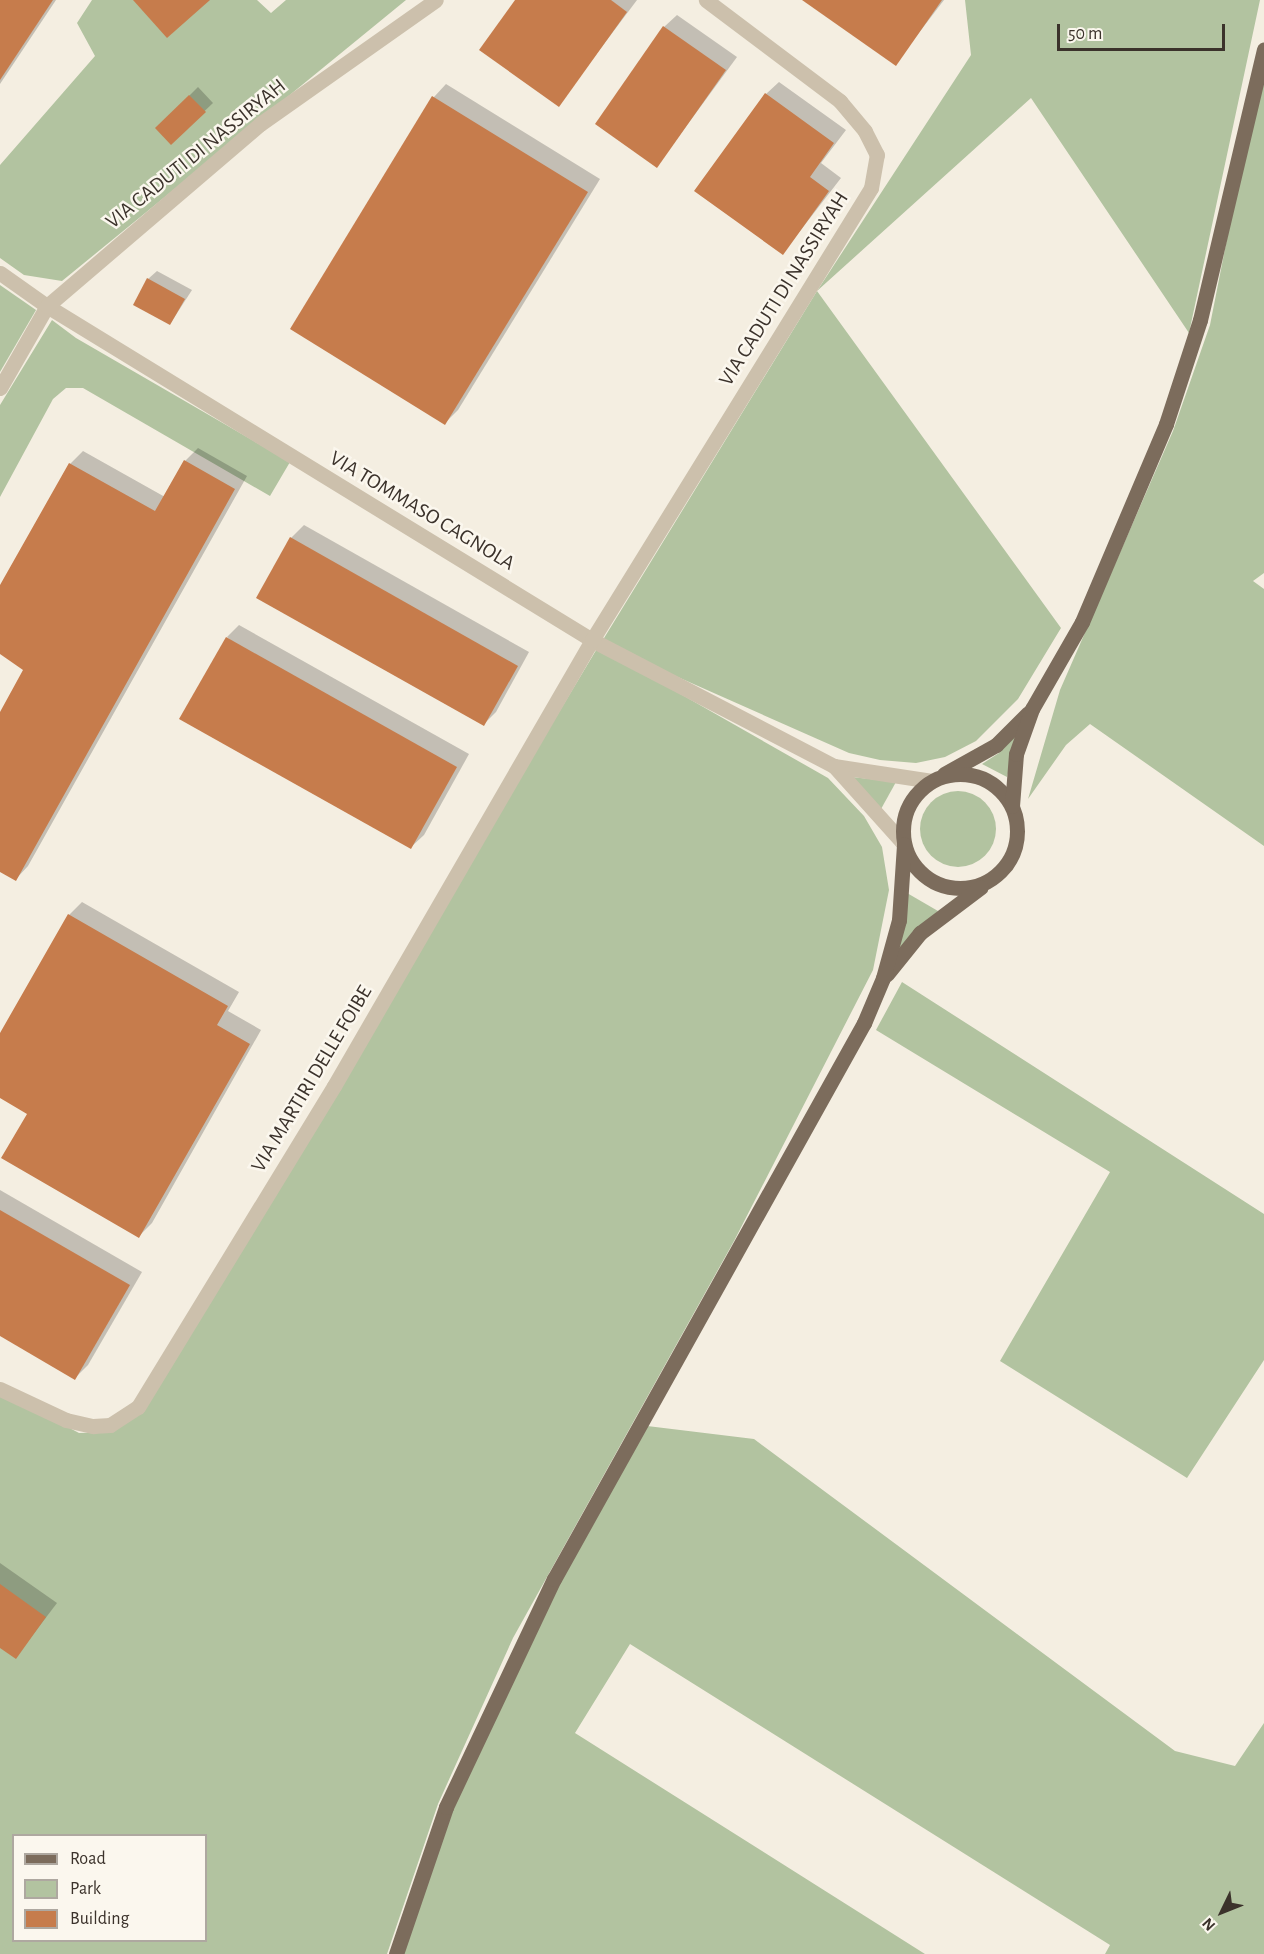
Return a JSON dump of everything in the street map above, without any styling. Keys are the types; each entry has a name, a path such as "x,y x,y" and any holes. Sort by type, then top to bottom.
{"main road":[{"path":"883,978 920,933 990,880 1012,856 1017,832 1012,807 1016,754 1032,709 1083,622 1166,424 1200,320 1264,49"},
{"path":"396,1954 446,1807 554,1579 864,1023 883,978 899,920 904,815 915,795 932,781 996,745 1032,709"},
{"path":"932,781 946,775 979,777 997,787 1012,807"},
{"path":"904,843 919,872 944,886 968,888 990,880"}],"street":[{"name":"VIA CADUTI DI NASSIRYAH","path":"0,388 47,306 260,124 436,0"},
{"name":"VIA CADUTI DI NASSIRYAH","path":"592,640 871,188 877,155 865,131 840,101 706,0"},
{"name":"VIA TOMMASO CAGNOLA","path":"0,273 47,306 592,640 834,766 932,781"},
{"name":"VIA MARTIRI DELLE FOIBE","path":"0,1389 66,1420 93,1426 110,1425 138,1407 334,1086 592,640"},
{"name":"VIA TOMMASO CAGNOLA","path":"834,766 904,843"}],"green space":[{"path":"92,0 257,0 271,13 286,0 406,0 62,281 24,275 0,258 0,165 95,56 77,23"},
{"path":"965,0 1260,0 1189,333 1031,98 817,291 971,55"},
{"path":"1264,51 1264,573 1253,581 1264,589 1264,846 1090,724 1066,745 1028,799 1060,690 1173,431 1210,325"},
{"path":"0,285 36,310 0,372"},
{"path":"817,291 1061,628 1018,699 976,741 945,757 916,763 880,760 849,753 601,643"},
{"path":"52,320 76,338 290,462 270,496 83,388 66,388 53,399 0,497 0,405"},
{"path":"598,647 828,778 864,816 882,847 889,890 873,970 734,1241 513,1638 438,1804 387,1954 0,1954 0,1391 79,1433 112,1432 139,1413"},
{"path":"1019,731 1007,777 982,764 999,753"},
{"path":"852,777 896,782 881,809"},
{"path":"958,791 972,794 985,802 993,815 996,829 993,843 985,856 972,864 958,867 944,864 931,856 923,843 920,829 923,815 931,802 944,794"},
{"path":"907,893 938,911 892,957"},
{"path":"902,982 1264,1214 1264,1360 1187,1478 1000,1361 1110,1172 876,1030"},
{"path":"639,1425 754,1439 1175,1751 1235,1766 1264,1723 1264,1954 1105,1954 1110,1945 630,1644 575,1733 925,1954 396,1954 446,1807"}],"building":[{"path":"0,0 53,0 0,80"},
{"path":"133,0 210,0 167,38"},
{"path":"515,0 611,0 627,12 559,107 479,50"},
{"path":"802,0 942,0 896,66"},
{"path":"663,26 726,70 657,168 595,124"},
{"path":"765,93 834,143 810,177 829,191 783,255 694,191"},
{"path":"189,95 206,112 171,145 155,128"},
{"path":"432,96 588,192 445,425 290,329"},
{"path":"147,278 185,299 170,325 133,305"},
{"path":"184,460 235,489 16,881 0,872 0,712 23,670 0,654 0,585 69,463 155,511"},
{"path":"290,537 518,666 484,726 256,598"},
{"path":"226,637 457,767 411,849 179,719"},
{"path":"68,914 228,1006 217,1025 250,1044 139,1238 1,1158 27,1114 0,1098 0,1033"},
{"path":"0,1210 130,1285 75,1380 0,1336"},
{"path":"0,1584 46,1617 16,1659 0,1648"}]}
